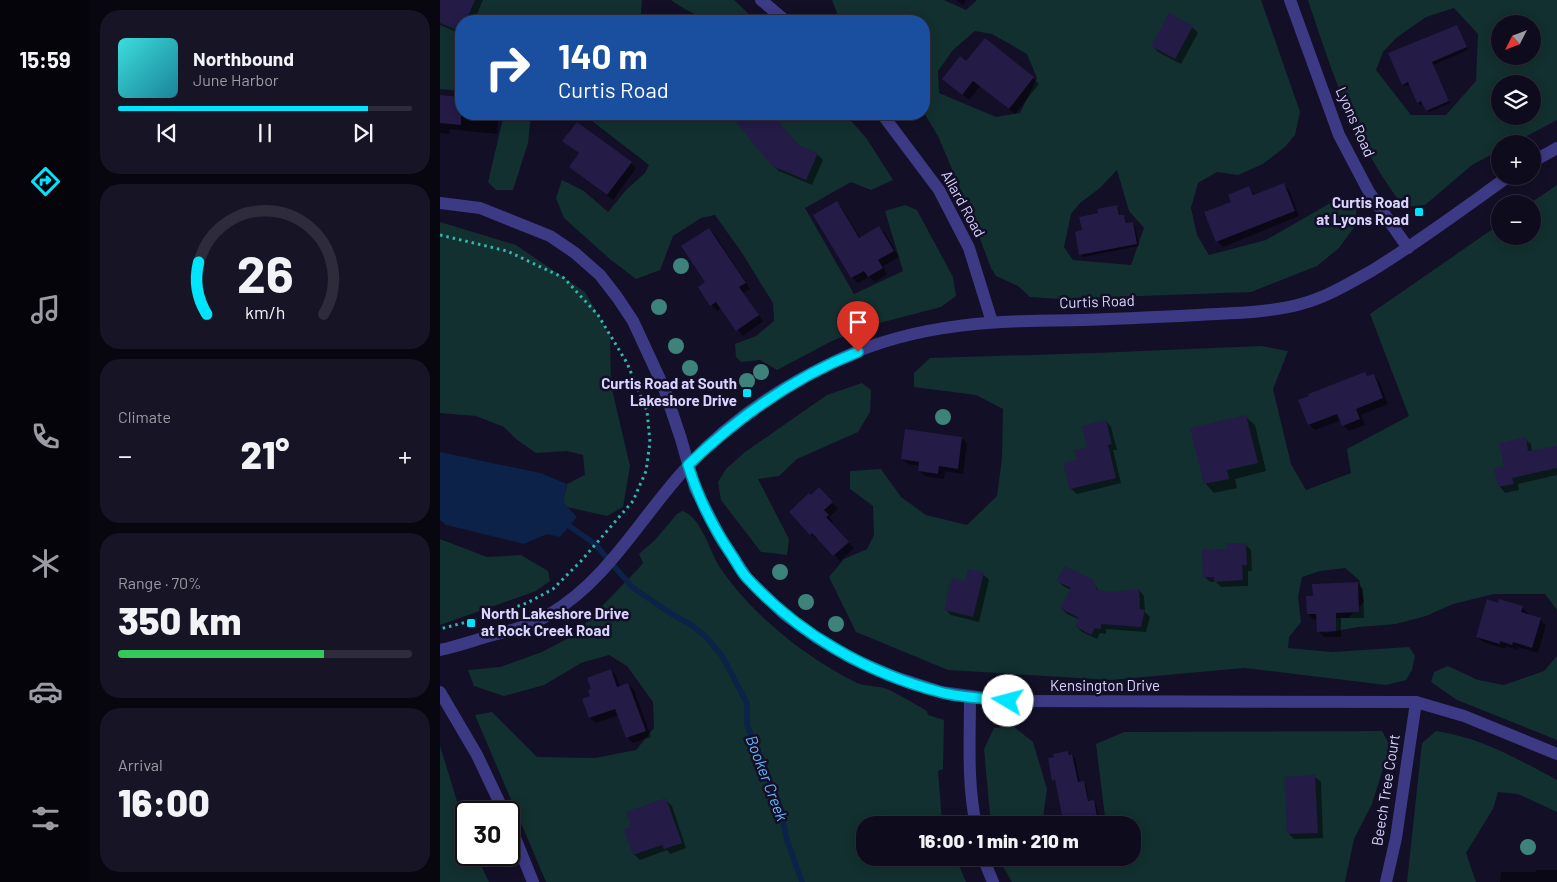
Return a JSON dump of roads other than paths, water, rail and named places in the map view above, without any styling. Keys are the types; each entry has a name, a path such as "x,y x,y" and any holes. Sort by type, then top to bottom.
{"street":[{"path":"763,0 779,15"},
{"name":"Lyons Road","path":"1290,0 1339,135 1370,192 1408,248"},
{"name":"Allard Road","path":"887,120 940,190 969,248 992,322"},
{"path":"1541,157 1557,148"},
{"name":"Curtis Road","path":"440,650 530,625 551,614 590,582 624,546 688,465 716,438 760,405 796,382 842,358 888,339 945,326 1013,320 1084,320 1185,316 1260,311 1300,304 1336,291 1408,248 1496,185"},
{"name":"Kensington Drive","path":"440,204 480,208 550,236 575,253 600,274 633,321 664,388 694,488 720,537 747,578 785,615 817,638 855,660 941,692 1008,701 1416,702 1464,716 1557,754"},
{"path":"440,692 477,755 499,801"},
{"path":"970,696 970,751 974,816"},
{"name":"Beech Tree Court","path":"1386,882 1396,838 1416,702"},
{"path":"520,850 533,882"},
{"path":"986,866 993,882"}],"water":[{"path":"440,452 540,473 567,484 563,502 577,517 560,537 547,534 524,544 446,525 440,520"}],"waterway":[{"name":"Booker Creek","path":"565,523 595,544 632,587 693,626 707,638 722,656 747,703 747,725 780,807 787,840 802,882"}],"place":[{"name":"Curtis Road at Lyons Road","path":"1419,212"},
{"name":"Curtis Road at South Lakeshore Drive","path":"747,393"},
{"name":"North Lakeshore Drive at Rock Creek Road","path":"471,623"}]}
